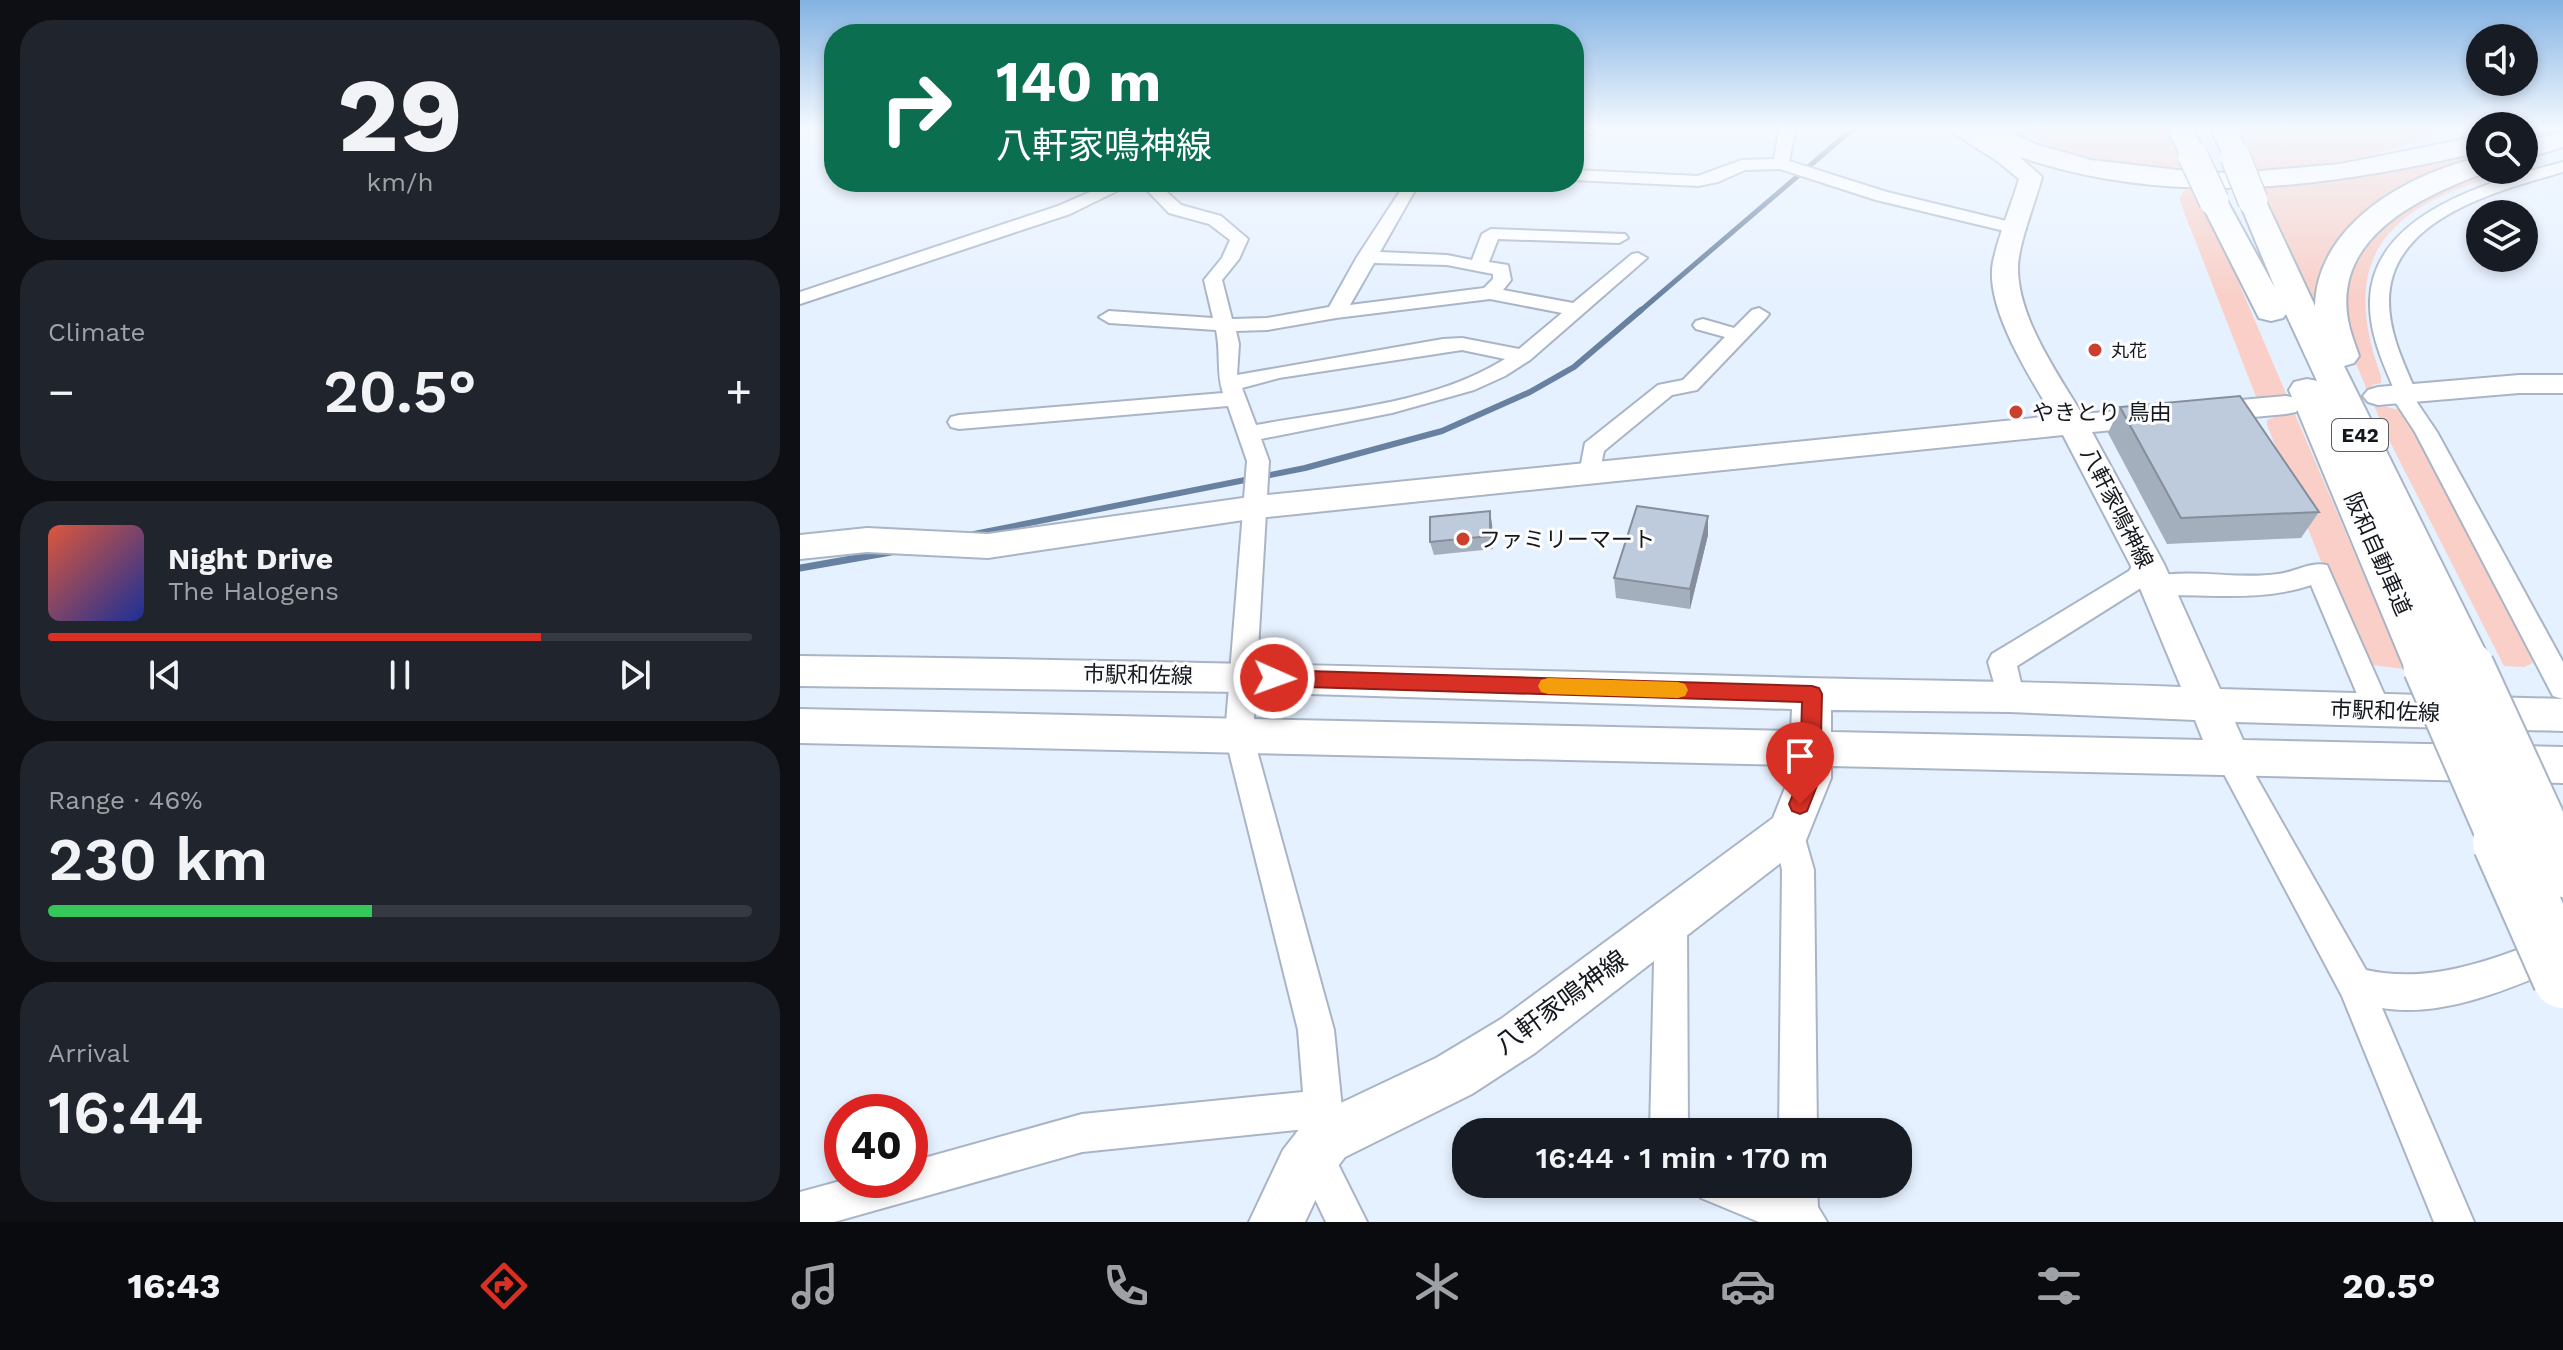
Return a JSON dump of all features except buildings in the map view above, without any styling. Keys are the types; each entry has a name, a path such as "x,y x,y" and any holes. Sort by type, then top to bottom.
{"highway":[{"name":"阪和自動車道","path":"2225,184 2279,328 2449,666 2563,867"},
{"path":"2225,184 2232,201"},
{"path":"2356,427 2354,385 2336,341 2329,307 2331,282 2341,255 2363,228 2396,203 2431,184"},
{"name":"阪和自動車道","path":"2232,201 2303,316 2356,427 2449,666 2563,978"}],"street":[{"path":"1844,184 2017,229"},
{"name":"八軒家鳴神線","path":"2031,184 2005,265 2009,300 2038,366 2073,424 2152,574 2231,759"},
{"path":"2499,184 2451,203 2415,228 2396,246 2384,275 2381,316 2395,395 2426,432 2563,688"},
{"path":"800,298 1064,210 1104,192"},
{"path":"1157,192 1175,209 1215,220 1239,239 1230,259 1213,280 1224,325 1233,392 1258,461 1239,736 1316,1030 1321,1134 1347,1222"},
{"path":"1336,312 1405,192"},
{"path":"1478,267 1491,234 1619,238"},
{"path":"1366,257 1447,260 1502,269 1502,280 1490,293"},
{"path":"1248,434 1445,394 1509,367 1638,258"},
{"path":"1109,317 1224,325 1267,324 1490,293 1577,310"},
{"path":"1590,474 1593,448 1665,390 1690,385 1759,314"},
{"path":"1703,325 1738,335"},
{"path":"959,422 1233,392 1279,372 1443,345 1462,344 1523,356"},
{"path":"2395,395 2519,384 2563,384"},
{"path":"800,547 867,540 988,546 1257,507 2286,405"},
{"path":"2010,696 2002,662 2138,578 2152,574 2265,585 2305,578 2318,572 2378,712"},
{"name":"市駅和佐線","path":"800,671 1242,677 1812,694"},
{"path":"1798,1118 1798,870 1789,831 1810,778 1812,694 2010,696 2207,703"},
{"name":"市駅和佐線","path":"2207,703 2378,712 2563,715"},
{"path":"800,726 2563,765"},
{"path":"2231,759 2355,985 2454,1222"},
{"name":"八軒家鳴神線","path":"1321,1134 1454,1076 1518,1036 1789,831"},
{"path":"1669,1118 1671,921"},
{"path":"2355,985 2400,993 2423,990 2486,977 2563,950"},
{"path":"800,1212 1082,1133 1248,1114 1321,1134"},
{"path":"1277,1222 1321,1134"},
{"path":"1765,1198 1801,1208"}],"shaded area":[{"path":"2424,184 2366,215 2324,324 2261,186"},
{"path":"2450,184 2471,184 2437,198 2408,216 2386,237 2372,263 2366,294 2368,332 2381,383 2372,385 2380,405 2403,411 2530,649 2533,663 2524,667 2504,666 2389,440 2349,348 2342,317 2346,265 2399,208"},
{"path":"2197,189 2404,669 2372,665 2354,645 2267,425 2267,420 2288,412 2257,399 2179,199 2184,190"}],"waterway":[{"path":"1639,312 1788,184"},
{"path":"969,535 1305,468 1442,431 1530,392 1574,367 1641,310"},
{"path":"800,568 891,552"}],"slow traffic":[{"path":"1548,686 1678,690"}],"place":[{"name":"丸花","path":"2095,350"},
{"name":"やきとり 鳥由","path":"2016,412"},
{"name":"ファミリーマート","path":"1463,539"}],"route":[{"path":"1274,678 1812,694 1810,778 1800,804"}]}
